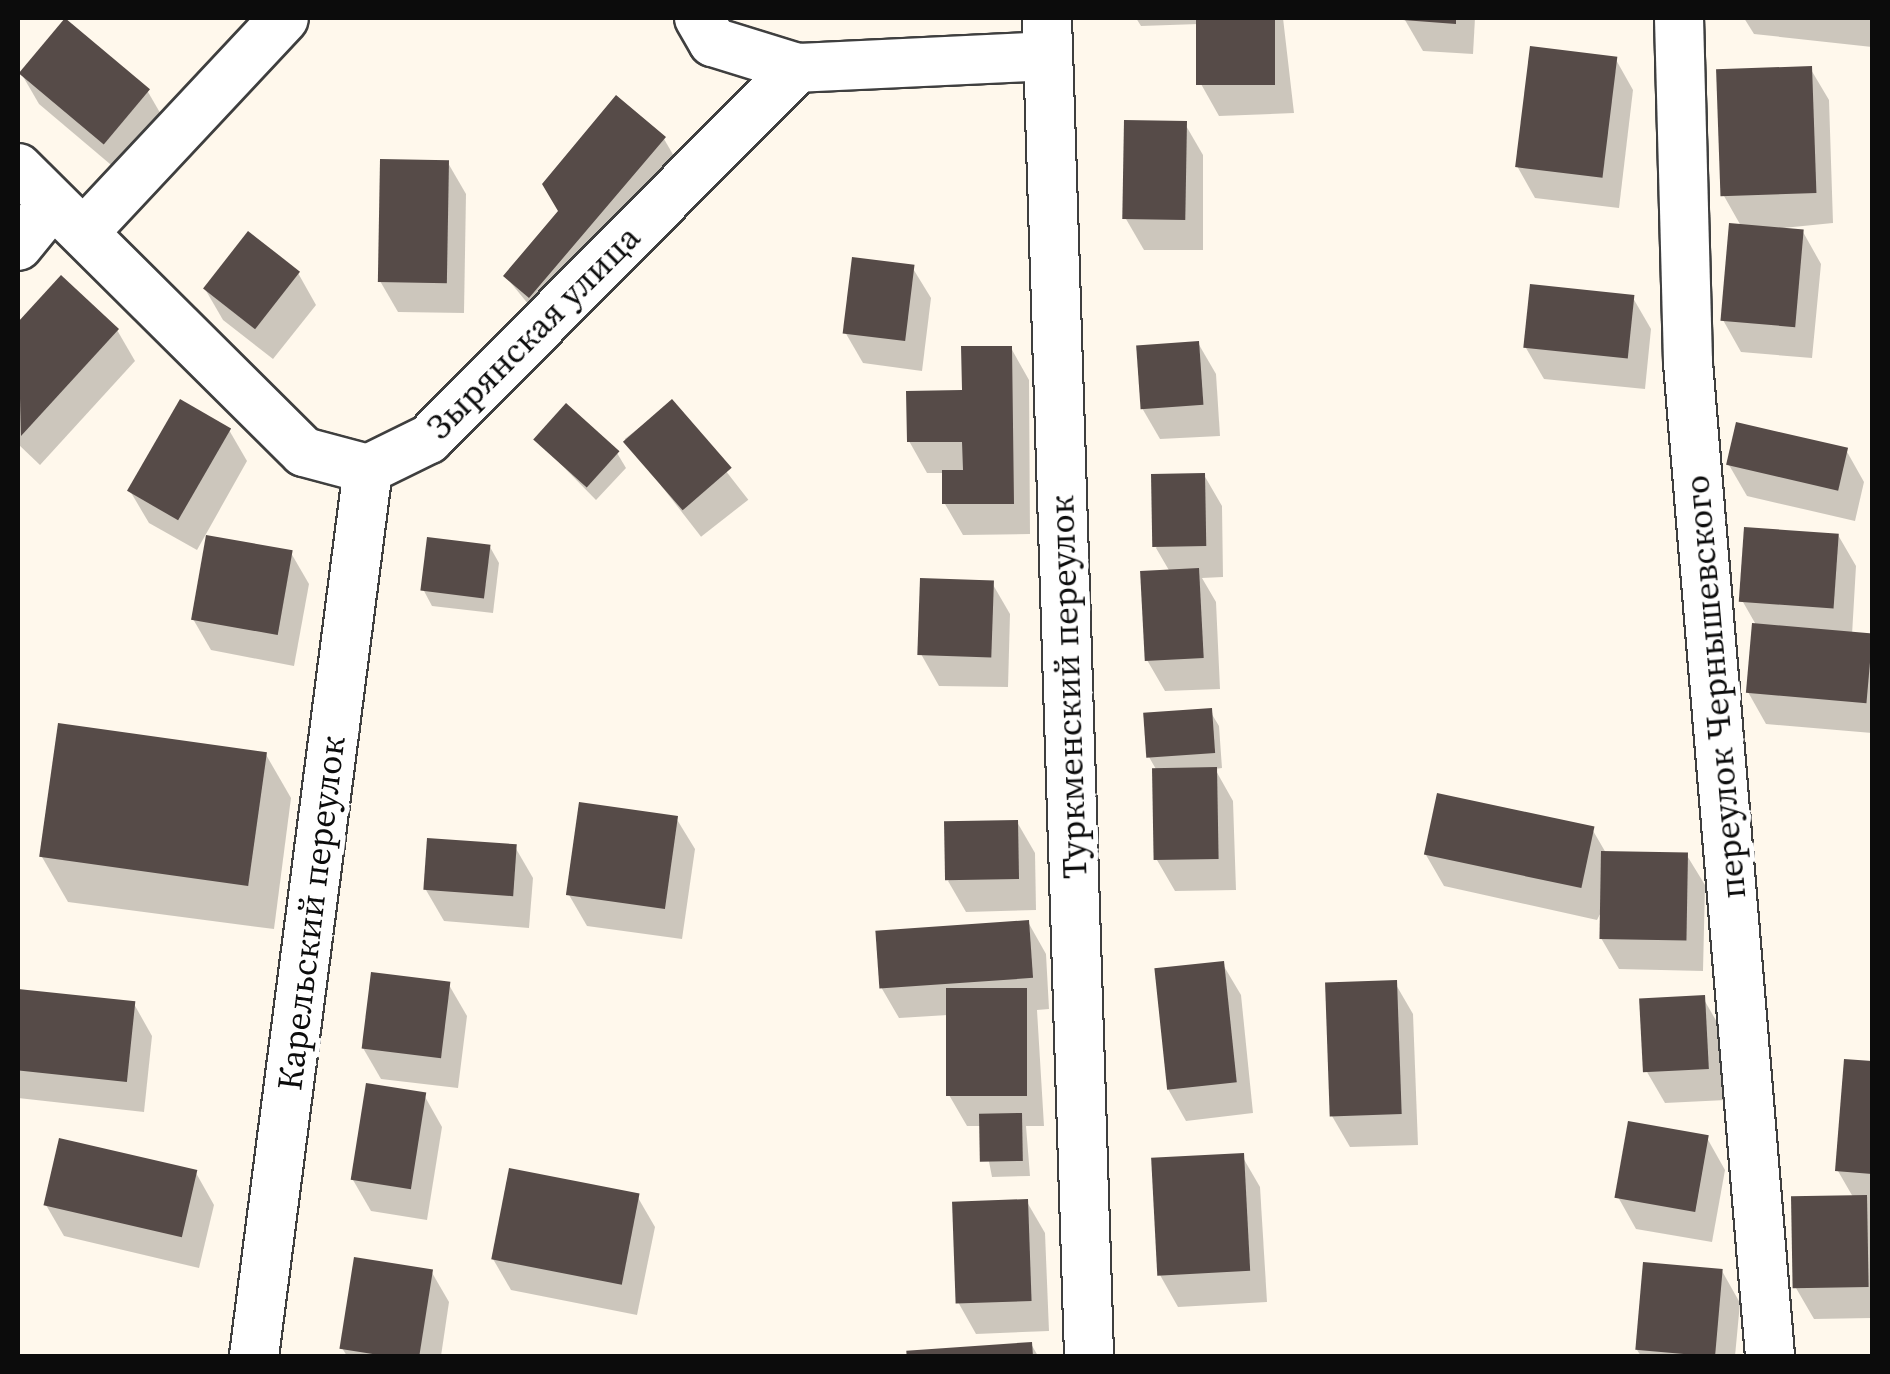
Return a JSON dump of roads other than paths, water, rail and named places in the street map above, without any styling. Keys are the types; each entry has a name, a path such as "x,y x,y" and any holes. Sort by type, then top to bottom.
{"street":[{"path":"18,246 69,217 284,18"},
{"path":"699,18 714,42 796,68 1048,37"},
{"name":"переулок Чернышевского","path":"1678,18 1688,363 1770,1356"},
{"name":"Туркменский переулок","path":"1048,37 1088,1356"},
{"name":"Зырянская улица","path":"368,468 429,439 796,68"},
{"path":"18,168 304,452 368,468"},
{"name":"Карельский переулок","path":"254,1356 368,468"}]}
